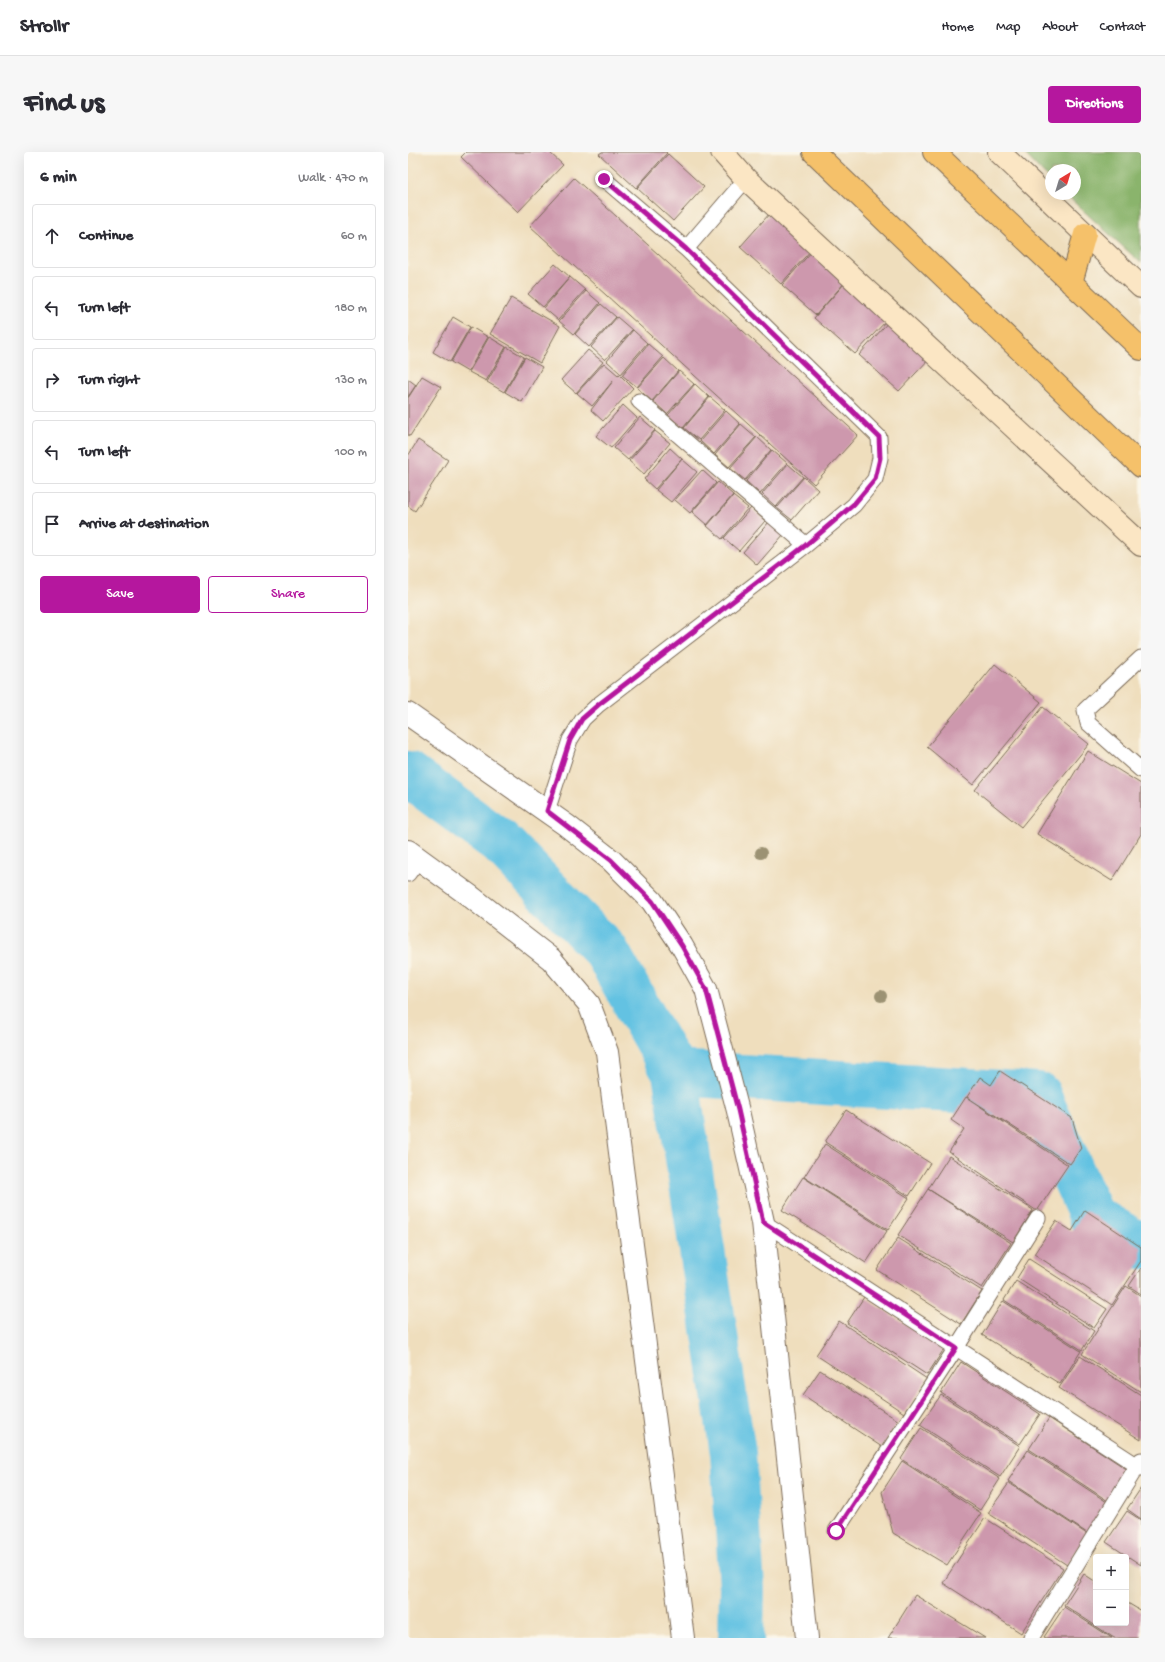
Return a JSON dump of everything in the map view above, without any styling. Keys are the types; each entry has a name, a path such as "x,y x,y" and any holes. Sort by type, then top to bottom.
{"highway":[{"path":"814,152 1141,466"},
{"path":"934,152 1141,349"},
{"path":"1071,283 1085,234"}],"street":[{"path":"722,152 746,179 1141,545"},
{"path":"999,152 1141,287"},
{"path":"408,714 547,811 611,860 652,901 682,946 706,989 738,1110 763,1222 806,1638"},
{"path":"412,862 470,896 551,959 589,1004 607,1052 683,1638"}],"lane":[{"path":"547,811 570,740 582,719 598,705 806,545 854,504 875,479 880,458 879,437 686,249 604,179"},
{"path":"686,249 746,179"},
{"path":"639,401 806,545"},
{"path":"1141,658 1085,710 1088,724 1141,770"},
{"path":"836,1531 956,1348 1038,1218"},
{"path":"763,1222 956,1348 1140,1465 1030,1638"}],"green space":[{"path":"1023,152 1141,152 1141,263 1072,200 1081,200 1081,164 1045,164 1045,175"}],"building":[{"path":"466,152 549,152 563,165 518,212 461,157"},
{"path":"602,152 667,153 636,188 599,154"},
{"path":"668,154 704,187 673,221 637,188"},
{"path":"574,178 858,435 814,484 530,226"},
{"path":"771,212 812,249 781,284 740,247"},
{"path":"813,250 846,281 816,315 782,285"},
{"path":"555,264 570,277 543,307 528,294"},
{"path":"570,277 585,290 558,320 544,308"},
{"path":"845,283 887,320 855,354 814,318"},
{"path":"586,291 600,303 574,334 559,321"},
{"path":"511,298 560,326 540,363 490,334"},
{"path":"601,304 616,317 589,347 575,334"},
{"path":"453,317 470,327 450,362 433,352"},
{"path":"617,317 632,330 605,360 591,347"},
{"path":"890,320 931,357 899,391 859,355"},
{"path":"471,327 488,337 468,372 451,362"},
{"path":"633,330 647,343 621,374 607,361"},
{"path":"489,337 506,347 486,381 469,372"},
{"path":"648,344 663,357 637,387 622,375"},
{"path":"507,347 524,357 504,392 487,382"},
{"path":"588,350 603,362 576,393 561,380"},
{"path":"525,357 542,367 522,402 505,392"},
{"path":"664,358 678,371 652,401 637,388"},
{"path":"604,363 618,375 619,374 633,388 603,421 591,410 613,381 592,406 577,393"},
{"path":"679,371 694,384 667,414 653,401"},
{"path":"422,376 441,387 410,436 408,435 408,398"},
{"path":"408,379 416,385 408,397"},
{"path":"695,384 709,397 683,428 668,415"},
{"path":"710,397 725,410 699,440 684,428"},
{"path":"623,405 637,418 611,448 596,436"},
{"path":"726,411 740,424 714,454 700,441"},
{"path":"640,417 655,430 628,460 614,448"},
{"path":"741,424 756,437 729,467 715,455"},
{"path":"655,431 670,443 644,474 629,461"},
{"path":"757,437 771,450 745,480 730,468"},
{"path":"418,440 448,460 415,511 408,506 408,456"},
{"path":"670,448 682,459 655,489 644,479"},
{"path":"772,450 787,463 760,494 746,481"},
{"path":"682,459 697,472 671,502 656,490"},
{"path":"788,464 803,477 776,507 762,494"},
{"path":"702,470 716,483 690,513 675,500"},
{"path":"804,477 818,490 792,520 777,508"},
{"path":"718,482 733,495 707,525 692,512"},
{"path":"733,496 748,508 722,539 707,526"},
{"path":"751,508 765,521 739,551 724,538"},
{"path":"769,522 784,534 757,565 743,552"},
{"path":"995,664 1041,702 973,785 927,747"},
{"path":"1043,707 1089,744 1021,827 975,790"},
{"path":"1088,751 1141,784 1141,834 1112,881 1037,834"},
{"path":"1000,1071 1072,1118 1081,1148 1070,1164 967,1097 980,1077 991,1085"},
{"path":"966,1097 1068,1165 1037,1211 949,1152 964,1129 951,1120"},
{"path":"846,1110 930,1163 909,1196 825,1142"},
{"path":"825,1144 909,1198 888,1230 804,1177"},
{"path":"949,1156 1033,1210 1013,1242 928,1189"},
{"path":"803,1177 887,1231 866,1263 782,1210"},
{"path":"928,1189 1011,1243 982,1288 898,1235"},
{"path":"1085,1210 1141,1247 1141,1261 1112,1305 1034,1254 1056,1221 1072,1231"},
{"path":"898,1238 982,1291 961,1324 877,1270"},
{"path":"1029,1259 1107,1309 1094,1328 1017,1278"},
{"path":"1141,1268 1141,1294 1129,1286"},
{"path":"1016,1281 1094,1331 1082,1350 1004,1300"},
{"path":"1126,1286 1141,1296 1141,1392 1082,1354"},
{"path":"864,1297 944,1349 927,1375 847,1323"},
{"path":"1003,1301 1081,1351 1060,1384 982,1335"},
{"path":"839,1321 927,1379 904,1413 816,1355"},
{"path":"1080,1356 1141,1395 1141,1440 1059,1388"},
{"path":"961,1362 1040,1414 1020,1444 941,1393"},
{"path":"820,1370 899,1421 882,1447 803,1395"},
{"path":"941,1395 1020,1446 1000,1477 920,1425"},
{"path":"1049,1418 1128,1470 1108,1501 1029,1449"},
{"path":"921,1428 1000,1479 980,1510 901,1459"},
{"path":"1028,1450 1107,1502 1087,1533 1008,1481"},
{"path":"902,1461 981,1513 947,1565 893,1533 882,1492"},
{"path":"1009,1483 1087,1534 1067,1565 988,1513"},
{"path":"1141,1488 1141,1519 1127,1509"},
{"path":"1127,1511 1141,1520 1141,1565 1129,1557 1129,1554 1124,1554 1106,1542"},
{"path":"985,1518 1063,1568 1021,1633 943,1583"},
{"path":"1084,1574 1093,1580 1093,1624 1064,1605"},
{"path":"915,1595 985,1638 888,1638"},
{"path":"1129,1604 1141,1611 1141,1638 1114,1638 1096,1626 1129,1626"},
{"path":"1064,1607 1112,1638 1046,1638 1044,1637"}],"waterway":[{"path":"408,774 500,842 606,951 675,1073 733,1453 742,1588 741,1638"},
{"path":"675,1073 1038,1095 1092,1217 1141,1246"}],"route":[{"path":"604,179 686,249 879,437 880,458 875,479 854,504 806,545 598,705 582,719 570,740 547,811 611,860 652,901 682,946 706,989 738,1110 763,1222 956,1348 836,1531"}]}
